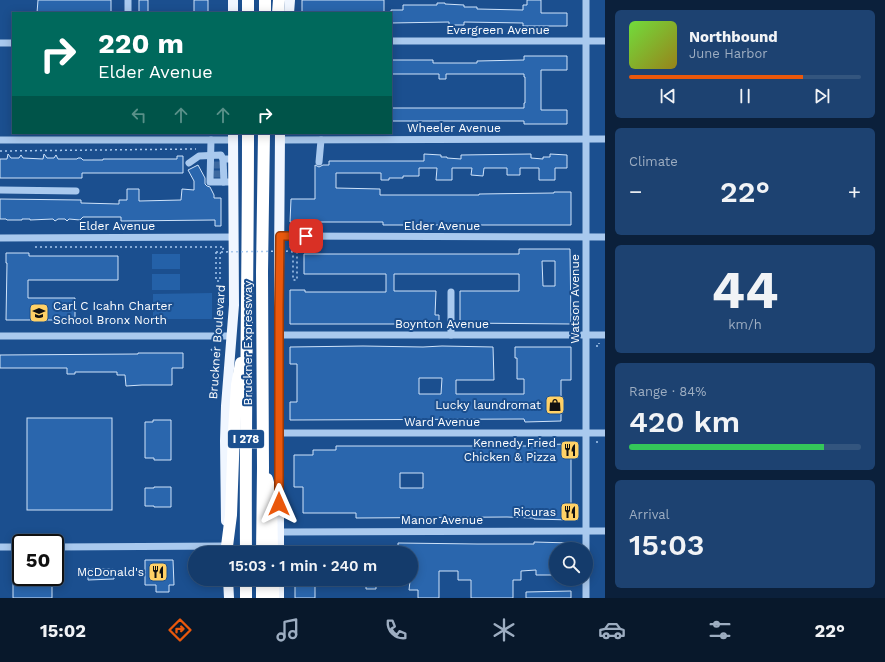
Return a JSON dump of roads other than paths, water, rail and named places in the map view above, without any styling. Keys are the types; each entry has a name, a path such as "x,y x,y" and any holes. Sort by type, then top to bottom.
{"highway":[{"path":"248,0 248,12"},
{"path":"264,0 265,12"},
{"path":"278,12 279,0"},
{"name":"Bruckner Expressway","path":"246,546 248,134"},
{"name":"Bruckner Expressway","path":"262,546 262,272 264,134"},
{"path":"227,546 231,515 237,385 247,325"},
{"path":"263,468 272,494 272,546"},
{"path":"246,586 246,598"},
{"path":"262,586 262,598"},
{"path":"273,586 273,598"}],"main road":[{"path":"233,0 233,12"},
{"path":"289,12 290,0"},
{"path":"279,546 280,136"},
{"name":"Bruckner Boulevard","path":"227,546 225,500 226,406 234,305 234,237 229,182 221,163 233,137"},
{"path":"228,586 229,598"},
{"path":"279,586 279,598"}],"street":[{"path":"128,0 128,12"},
{"name":"Watson Avenue","path":"586,0 586,598"},
{"name":"Evergreen Avenue","path":"392,41 605,41"},
{"path":"0,43 12,43"},
{"name":"Wheeler Avenue","path":"280,136 321,140 332,136 605,139"},
{"path":"0,140 211,140 233,137"},
{"path":"210,155 211,140"},
{"path":"319,162 321,140"},
{"path":"210,155 221,163"},
{"path":"189,163 200,156 221,155 221,163 217,174 210,182 229,182"},
{"path":"217,174 221,163"},
{"path":"217,174 229,182"},
{"path":"0,190 76,191"},
{"name":"Elder Avenue","path":"280,236 605,237"},
{"name":"Elder Avenue","path":"0,238 234,237"},
{"path":"451,292 451,335"},
{"name":"Boynton Avenue","path":"279,335 605,335"},
{"path":"0,336 232,336"},
{"name":"Ward Avenue","path":"279,433 605,433"},
{"name":"Manor Avenue","path":"279,532 605,531"},
{"path":"64,546 188,549"},
{"path":"0,547 12,547"}],"tunnel":[{"path":"214,165 222,165"},
{"path":"214,174 222,174"}],"place":[{"name":"Carl C Icahn Charter School Bronx North","path":"39,313"},
{"name":"Lucky laundromat","path":"555,405"},
{"name":"Kennedy Fried Chicken & Pizza","path":"570,450"},
{"name":"Ricuras","path":"570,512"},
{"name":"McDonald's","path":"158,572"}]}
